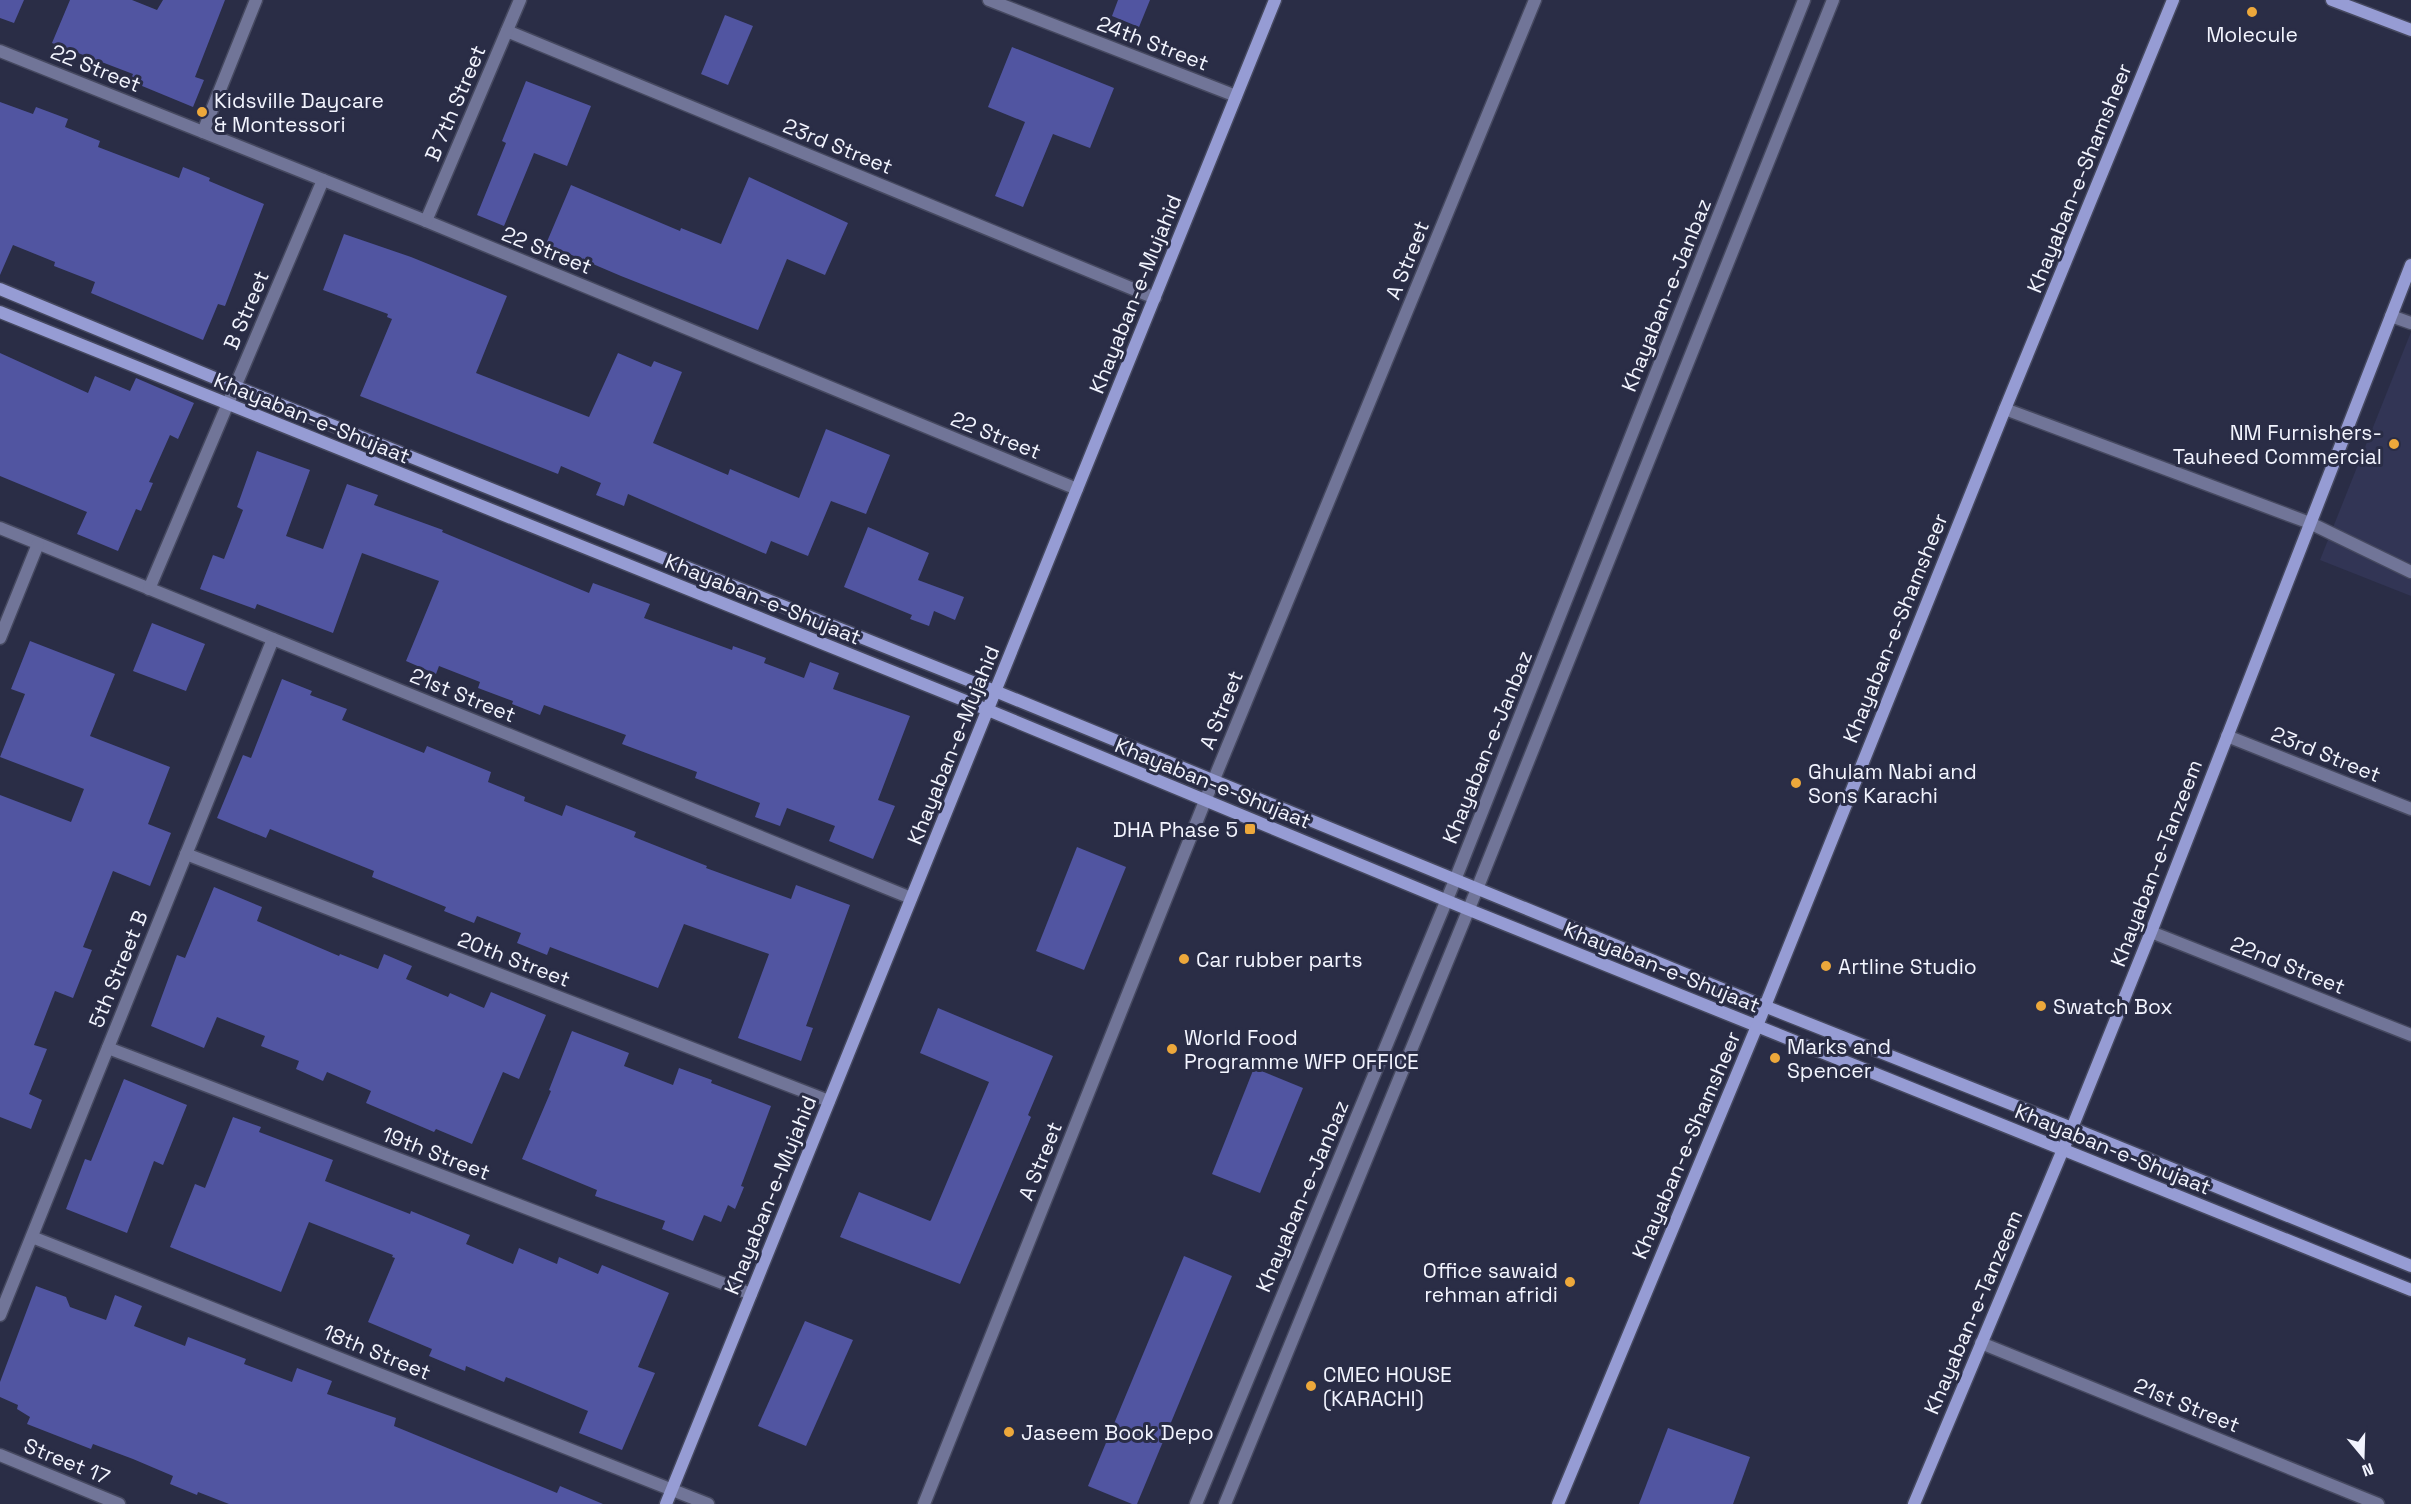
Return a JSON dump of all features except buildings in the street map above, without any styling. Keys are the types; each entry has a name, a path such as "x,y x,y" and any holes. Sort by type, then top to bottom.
{"main road":[{"name":"Khayaban-e-Mujahid","path":"666,1504 1275,0"},
{"name":"Khayaban-e-Shamsheer","path":"1558,1504 1757,1026 1763,1006 2005,409 2173,0"},
{"path":"2332,0 2411,30"},
{"name":"Khayaban-e-Tanzeem","path":"1914,1504 2072,1128 2151,932 2411,265"},
{"name":"Khayaban-e-Shujaat","path":"0,290 995,691 1763,1006 2072,1128 2411,1266"},
{"name":"Khayaban-e-Shujaat","path":"0,312 226,405 988,710 1467,909 2411,1290"}],"street":[{"path":"203,132 256,0"},
{"name":"B 7th Street","path":"426,221 520,0"},
{"name":"24th Street","path":"989,0 1236,96"},
{"name":"A Street","path":"924,1504 1213,781 1536,0"},
{"name":"Khayaban-e-Janbaz","path":"1196,1504 1455,880 1804,0"},
{"name":"Khayaban-e-Janbaz","path":"1225,1504 1476,889 1833,0"},
{"name":"23rd Street","path":"507,31 1155,298"},
{"name":"22 Street","path":"0,51 426,221 1077,489"},
{"name":"B Street","path":"149,589 323,180"},
{"path":"2391,316 2411,323"},
{"path":"2005,409 2310,523 2411,572"},
{"name":"21st Street","path":"0,528 911,898"},
{"path":"0,638 38,544"},
{"name":"5th Street B","path":"0,1315 273,639"},
{"name":"23rd Street","path":"2227,736 2411,809"},
{"name":"20th Street","path":"186,854 829,1101"},
{"name":"22nd Street","path":"2151,932 2411,1035"},
{"name":"19th Street","path":"108,1048 751,1294"},
{"name":"18th Street","path":"32,1237 708,1504"},
{"name":"21st Street","path":"1981,1343 2378,1504"},
{"name":"Street 17","path":"0,1455 119,1504"}],"shaded area":[{"path":"2411,332 2411,596 2320,560"}],"place":[{"name":"Molecule","path":"2252,12"},
{"name":"Kidsville Daycare & Montessori","path":"202,112"},
{"name":"NM Furnishers- Tauheed Commercial","path":"2394,444"},
{"name":"Ghulam Nabi and Sons Karachi","path":"1796,783"},
{"name":"DHA Phase 5","path":"1250,829"},
{"name":"Car rubber parts","path":"1184,959"},
{"name":"Artline Studio","path":"1826,966"},
{"name":"Swatch Box","path":"2041,1006"},
{"name":"World Food Programme WFP OFFICE","path":"1172,1049"},
{"name":"Marks and Spencer","path":"1775,1058"},
{"name":"Office sawaid rehman afridi","path":"1570,1282"},
{"name":"CMEC HOUSE (KARACHI)","path":"1311,1386"},
{"name":"Jaseem Book Depo","path":"1009,1432"}]}
